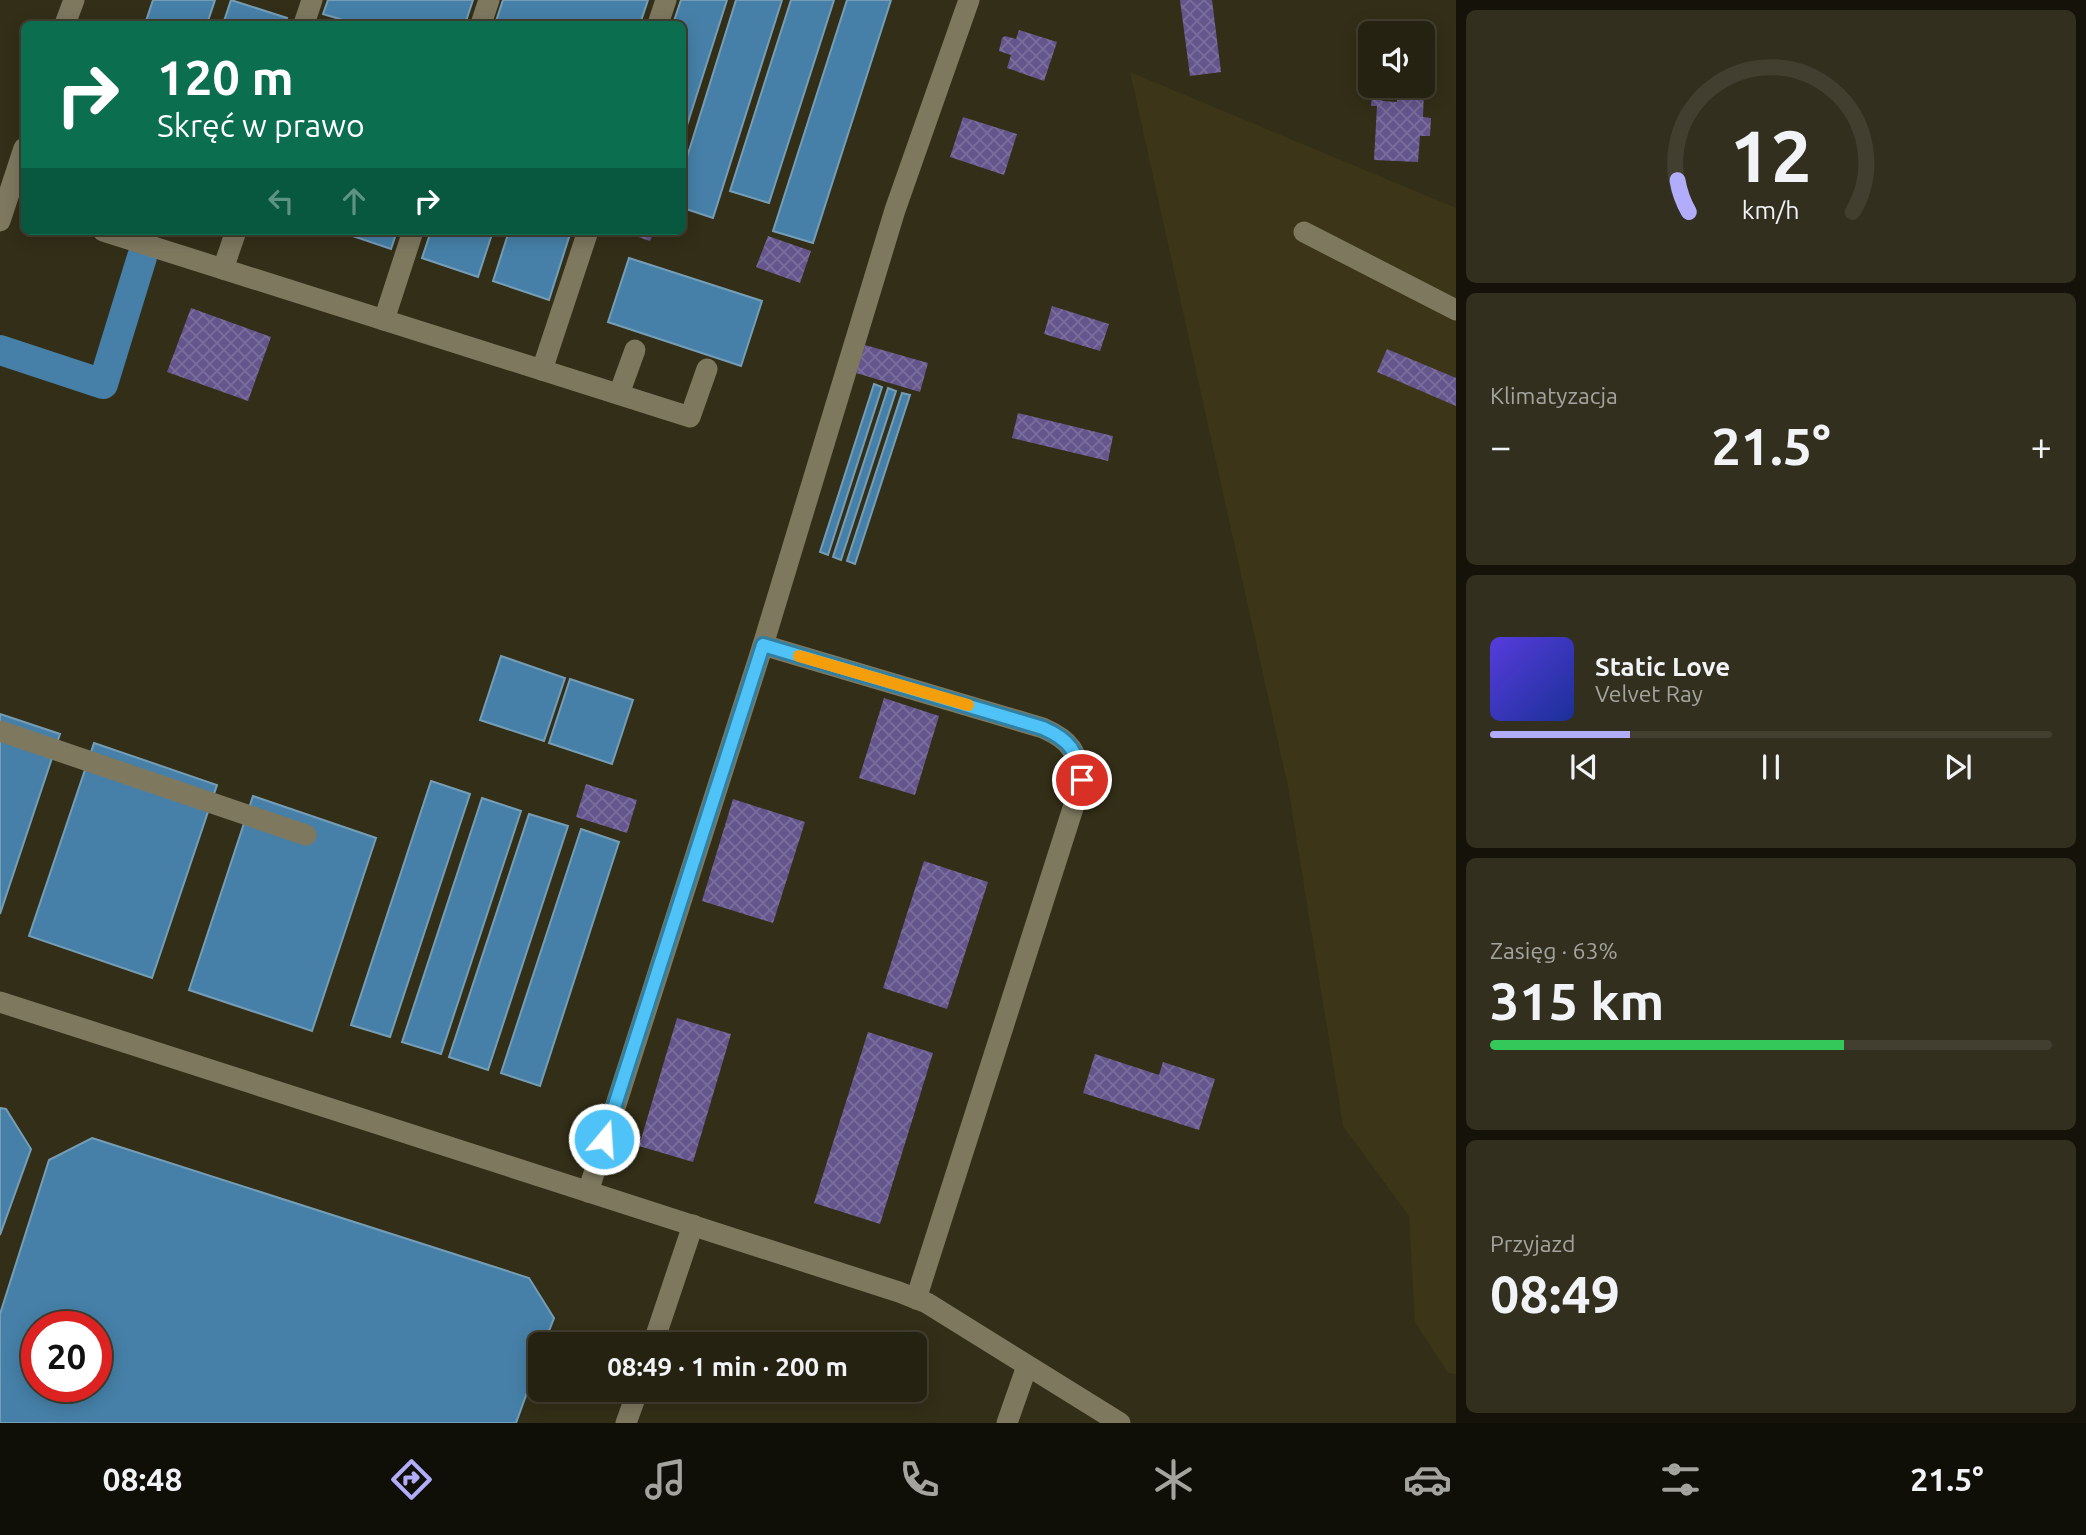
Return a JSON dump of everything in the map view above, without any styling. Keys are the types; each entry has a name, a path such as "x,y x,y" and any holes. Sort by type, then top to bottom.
{"lane":[{"path":"66,21 74,0"},
{"path":"305,21 312,0"},
{"path":"482,21 489,0"},
{"path":"659,21 666,0"},
{"path":"588,1192 763,645 895,210 969,0"},
{"path":"8,207 21,159"},
{"path":"1304,232 1456,310"},
{"path":"116,235 690,417 707,369"},
{"path":"223,269 235,235"},
{"path":"384,320 412,235"},
{"path":"541,370 587,235"},
{"path":"619,394 635,350"},
{"path":"763,645 1043,728 1062,737 1076,753 1082,780 916,1299"},
{"path":"0,731 306,835"},
{"path":"0,1002 916,1299 1120,1423"},
{"path":"657,1332 693,1225"},
{"path":"1007,1423 1027,1366"},
{"path":"626,1423 634,1402"}],"shaded area":[{"path":"1130,72 1456,208 1456,1374 1448,1373 1415,1322 1409,1216 1343,1126 1288,787"}],"water":[{"path":"153,0 215,0 208,21 146,21"},
{"path":"231,0 287,18 286,21 224,21"},
{"path":"328,0 473,0 466,21 346,21 323,14"},
{"path":"503,0 648,0 641,21 496,21"},
{"path":"681,0 727,0 686,129 686,21 674,21"},
{"path":"736,0 782,0 713,218 686,209 686,160"},
{"path":"791,0 834,0 769,203 730,191"},
{"path":"847,0 891,0 813,243 773,231"},
{"path":"350,235 396,235 391,249"},
{"path":"430,235 492,235 478,277 422,258"},
{"path":"508,235 570,235 549,300 493,281"},
{"path":"629,258 762,301 741,366 608,322"},
{"path":"874,384 882,387 828,555 820,552"},
{"path":"888,388 896,391 841,560 833,557"},
{"path":"902,393 910,395 855,564 847,561"},
{"path":"501,656 565,678 544,741 480,720"},
{"path":"570,679 633,700 612,764 549,743"},
{"path":"0,714 60,734 0,914"},
{"path":"94,743 217,785 152,978 29,936"},
{"path":"431,781 470,794 390,1037 351,1025"},
{"path":"253,796 376,838 312,1031 189,990"},
{"path":"482,798 521,811 441,1054 402,1042"},
{"path":"529,814 568,826 488,1070 449,1057"},
{"path":"581,829 619,842 540,1086 501,1073"},
{"path":"0,1108 6,1109 31,1149 0,1235"},
{"path":"92,1138 529,1278 554,1318 549,1332 528,1332 528,1390 516,1423 0,1423 0,1314 49,1160"}],"building":[{"path":"1180,0 1212,0 1221,72 1190,76"},
{"path":"1019,30 1057,42 1044,81 1007,68 1011,55 999,51 1002,38 1005,36 1016,39"},
{"path":"1372,98 1397,102 1397,98 1424,98 1423,117 1431,118 1430,136 1420,136 1418,162 1374,160 1377,106 1371,106"},
{"path":"963,117 1017,134 1004,175 950,157"},
{"path":"633,235 652,235 650,241"},
{"path":"768,236 811,251 800,283 756,267"},
{"path":"1052,306 1109,324 1100,351 1044,334"},
{"path":"191,308 271,337 248,401 167,372"},
{"path":"865,345 928,363 920,392 856,373"},
{"path":"1387,349 1456,378 1456,406 1377,372"},
{"path":"1018,413 1113,436 1108,461 1012,438"},
{"path":"884,698 939,716 915,795 859,778"},
{"path":"586,784 637,800 627,833 576,817"},
{"path":"733,799 805,822 773,923 702,901"},
{"path":"924,861 988,882 947,1009 883,988"},
{"path":"677,1018 731,1034 693,1162 639,1146"},
{"path":"868,1032 933,1053 880,1224 814,1203"},
{"path":"1095,1054 1159,1075 1163,1062 1215,1079 1199,1130 1083,1093"}],"waterway":[{"path":"0,350 103,384 142,257"}],"slow traffic":[{"path":"799,656 968,705"}],"route":[{"path":"604,1139 763,645 1043,728 1062,737 1076,753 1082,780"}]}
